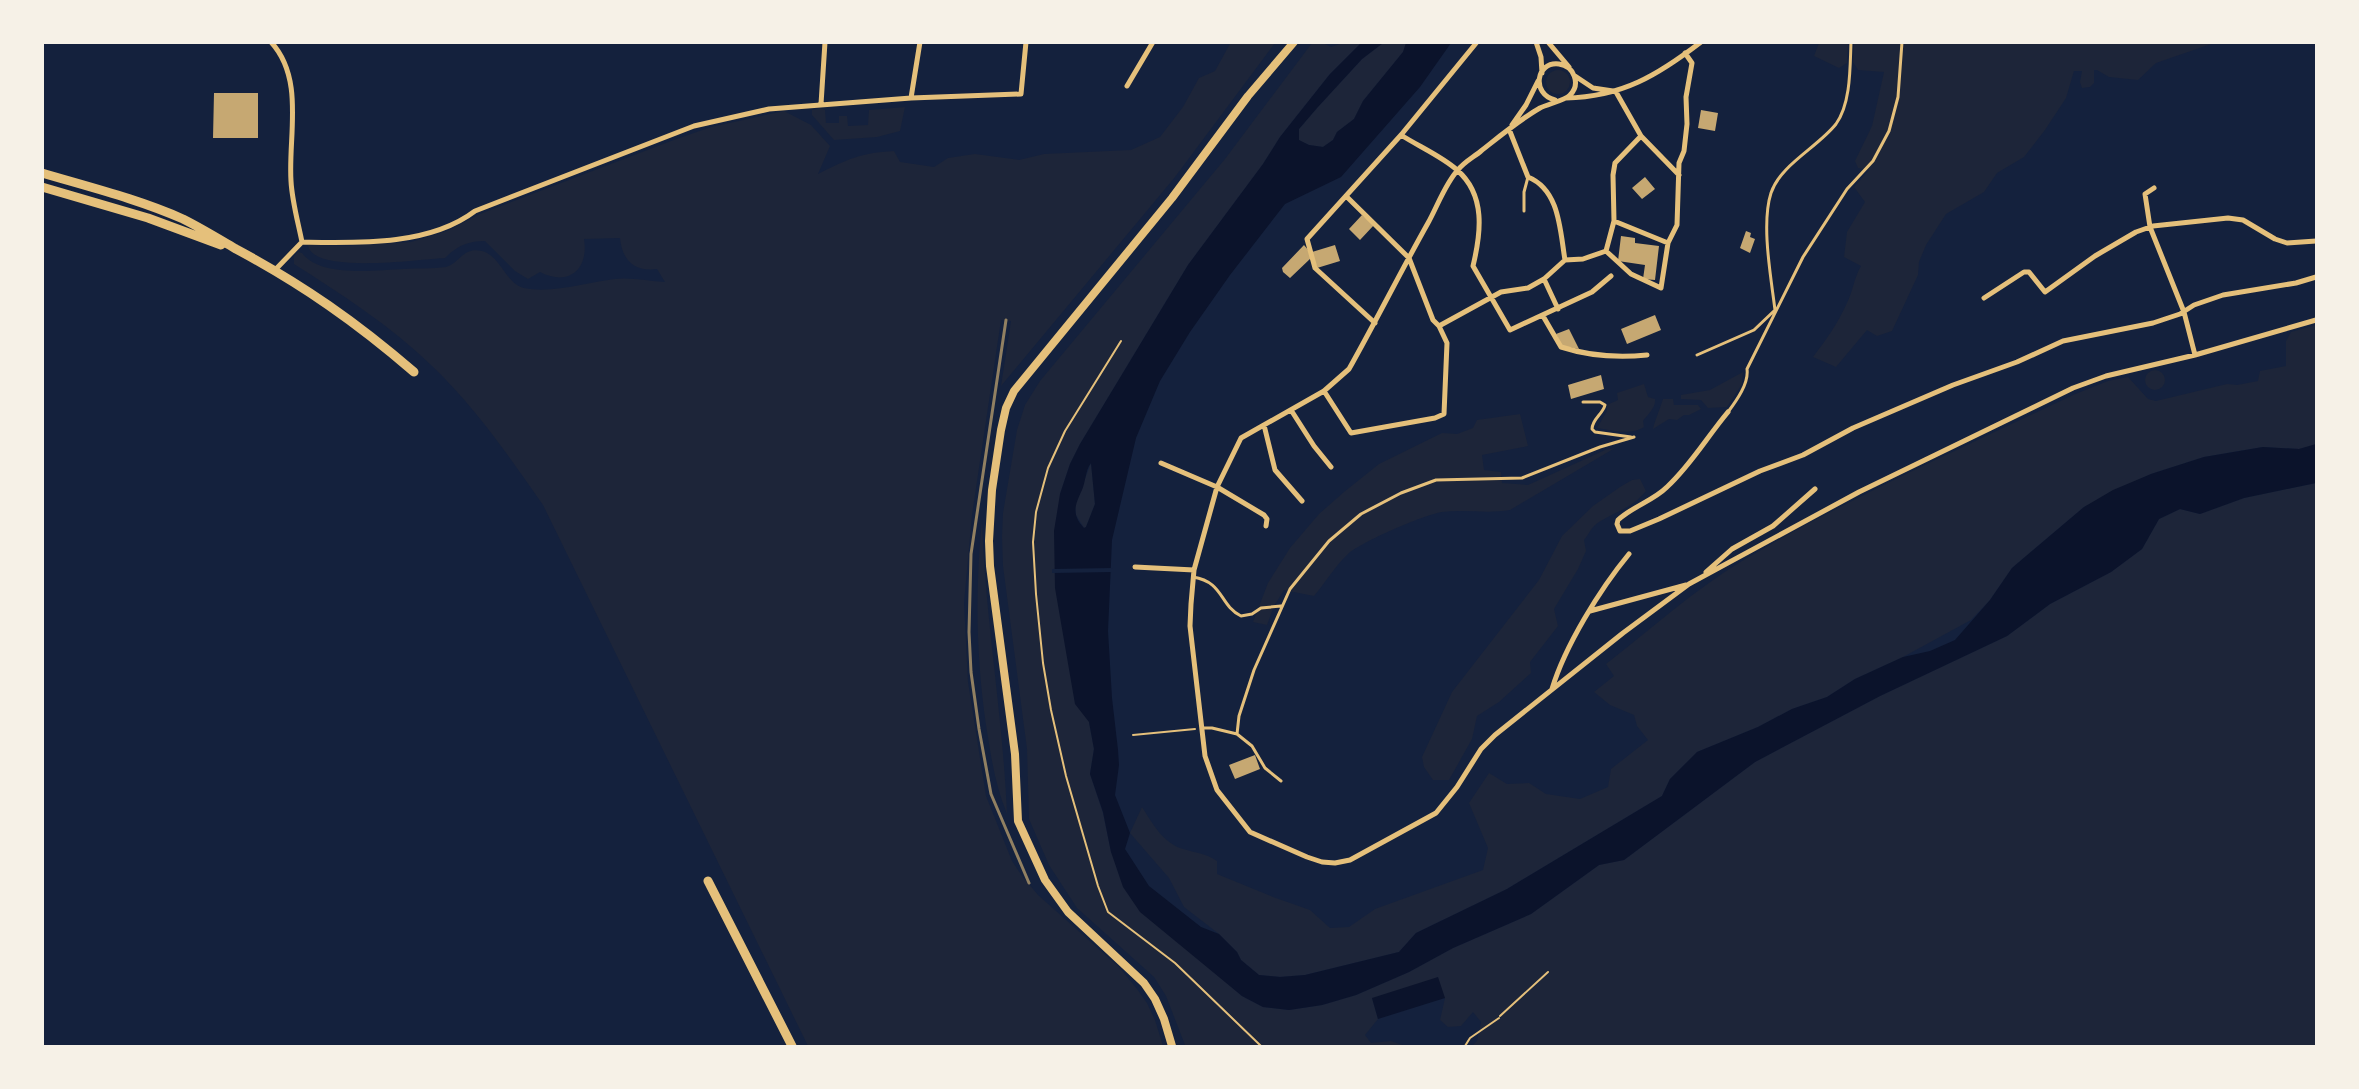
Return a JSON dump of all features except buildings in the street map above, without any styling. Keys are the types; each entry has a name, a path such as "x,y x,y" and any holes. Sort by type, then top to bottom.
{"main road":[{"path":"42,173 169,214 250,256 276,270 339,311 414,372"},
{"path":"42,189 148,218 250,256"},
{"path":"708,881 792,1046"}],"street":[{"path":"271,42 288,70 292,93 291,181 302,242"},
{"path":"821,104 825,42"},
{"path":"911,98 920,42"},
{"path":"276,270 302,242 342,242 422,236 461,222 475,211 694,126 769,109 911,98 1021,94 1026,42"},
{"path":"1127,86 1152,42"},
{"path":"1172,1046 1164,1019 1155,999 1144,983 1068,912 1045,880 1018,821 1015,754 990,566 992,490 1001,430 1006,408 1014,391 1172,198 1267,72 1294,42"},
{"path":"1375,323 1315,268 1307,239 1401,136 1477,42"},
{"path":"1536,42 1541,57 1539,84 1544,95 1555,100"},
{"path":"1548,42 1575,76 1593,88 1616,92"},
{"path":"1701,42 1654,74 1616,92 1600,96 1555,100 1530,114 1457,170 1349,369 1324,391 1241,438 1217,487 1193,577 1190,626 1205,756 1217,790 1250,832 1322,862 1335,863 1350,860 1436,814 1457,787 1481,749 1623,633 1732,549 1773,526 1815,489"},
{"path":"1606,251 1631,274 1661,288 1668,243 1677,225 1679,163 1684,151 1687,129 1686,97 1692,63 1685,53"},
{"path":"1509,129 1526,105 1541,75 1550,66 1555,64 1570,69"},
{"path":"1566,98 1574,90 1575,76"},
{"path":"1616,92 1641,136 1679,175"},
{"path":"1509,129 1528,177 1537,181 1555,203 1565,260"},
{"path":"1401,136 1457,170 1474,191 1479,202 1480,239 1473,266 1510,330 1592,292 1611,276"},
{"path":"1606,251 1614,221 1613,175 1616,163 1641,136"},
{"path":"2154,188 2145,194 2150,227 2184,312 2195,354"},
{"path":"1324,391 1351,433 1435,418 1444,414 1447,343 1439,326 1433,320 1409,258 1347,197"},
{"path":"1984,298 2024,272 2029,272 2035,277 2045,292 2095,256 2136,232 2150,227 2228,218 2243,220 2275,239 2287,243 2316,241"},
{"path":"1614,221 1668,243"},
{"path":"1439,326 1509,289 1528,288 1544,279 1565,260 1584,259 1606,251"},
{"path":"1728,412 1672,483 1652,500 1618,520 1617,524 1620,531 1630,531 1659,519 1760,471 1803,455 1860,424 1953,384 2017,362 2063,341 2153,323 2184,312 2194,305 2223,294 2296,283 2316,277"},
{"path":"1544,279 1558,309"},
{"path":"1543,316 1561,347 1581,353 1609,357 1647,355"},
{"path":"1590,611 1689,584 1859,492 2072,388 2106,376 2195,354 2316,320"},
{"path":"1291,410 1314,446 1331,467"},
{"path":"1264,425 1275,470 1302,501"},
{"path":"1161,463 1217,487 1264,514 1267,519 1266,526"},
{"path":"1552,690 1562,660 1612,574 1629,554"},
{"path":"1135,567 1194,570"}],"lane":[{"path":"1775,310 1767,210 1771,191 1779,178 1836,124 1845,103 1851,42"},
{"path":"1728,412 1748,377 1747,368 1803,257 1847,189 1873,161 1889,131 1898,97 1902,42"},
{"path":"1524,211 1524,192 1528,177"},
{"path":"1697,354 1754,330 1775,310"},
{"path":"1237,734 1244,697 1281,606 1290,589 1329,541 1361,514 1401,493 1436,480 1522,478 1600,447 1634,437 1595,432 1592,429 1592,424 1604,408 1604,404 1600,402 1582,402"},
{"path":"1193,577 1206,580 1212,584 1233,611 1241,616 1246,616 1261,608 1281,606"},
{"path":"1202,728 1212,728 1237,734 1252,746 1265,768 1281,781"}],"path":[{"path":"1121,341 1065,431 1048,468 1036,512 1033,542 1038,622 1051,710 1066,776 1098,886 1108,912 1174,963 1261,1046"},
{"path":"1133,735 1202,728"},
{"path":"1465,1046 1470,1038 1500,1017 1548,972"}],"shaded area":[{"path":"1231,42 1275,43 1175,177 1001,386 1011,321 1001,320 972,515 964,603 968,682 986,796 1012,861 1038,895 1119,967 1137,989 1147,1003 1155,1020 1163,1046 808,1046 543,505 477,415 431,365 382,324 294,264 294,256 298,252 322,266 349,271 364,271 446,267 466,253 476,250 482,251 494,258 512,281 524,288 558,289 604,280 621,279 665,282 657,269 642,269 631,263 623,253 620,238 584,239 585,250 583,259 580,267 575,272 568,276 560,277 540,272 528,279 515,271 485,241 463,245 445,258 369,263 347,263 328,260 314,254 308,245 348,246 411,242 447,231 480,214 671,141 711,127 784,111 811,125 830,146 818,174 854,158 872,153 894,151 900,162 934,167 948,158 975,154 1019,160 1044,154 1131,150 1160,137 1183,107 1199,78 1215,71"},
{"path":"1312,43 1323,43 1331,47 1343,43 1361,43 1330,74 1280,137 1263,164 1188,265 1080,444 1070,464 1060,494 1094,749 1090,774 1103,813 1111,852 1215,973 1242,996 1263,1007 1289,1010 1322,1005 1356,995 1409,972 1453,948 1531,914 1599,865 1624,860 1755,762 1880,696 2007,636 2050,604 2111,572 2142,549 2159,519 2180,509 2200,514 2244,498 2316,483 2316,1046 1472,1046 1477,1041 1481,1022 1473,1012 1461,1026 1448,1027 1440,1020 1445,998 1372,998 1378,1019 1365,1035 1371,1043 1391,1041 1405,1046 1185,1045 1166,996 1154,977 1077,908 1049,865 1029,819 1027,749 1003,566 1003,513 1017,430 1025,405 1040,381 1225,159"},
{"path":"1361,43 1383,43 1362,59 1299,129 1299,140 1309,145 1323,147 1333,140 1337,132 1354,119 1363,101 1403,52 1406,43 1451,43 1420,87 1341,177 1285,204 1230,275 1190,332 1160,381 1136,438 1112,540 1108,631 1119,765 1115,795 1130,833 1125,849 1149,886 1201,927 1219,934 1237,952 1241,960 1259,975 1280,977 1305,975 1399,952 1416,933 1507,889 1662,796 1670,779 1697,752 1758,727 1792,709 1827,697 1855,679 1903,657 1930,651 1955,640 1990,600 2012,568 2084,507 2113,490 2151,474 2204,457 2263,447 2299,449 2316,444 2316,483 2244,498 2200,514 2180,509 2159,519 2142,549 2111,572 2050,604 2007,636 1880,696 1755,762 1624,860 1599,865 1531,914 1453,948 1409,972 1356,995 1322,1005 1289,1010 1263,1007 1242,996 1140,912 1123,887 1111,852 1103,812 1090,774 1094,749 1089,722 1075,704 1055,588 1054,531 1060,494 1070,464 1080,444 1188,265 1263,164 1280,137 1330,74","holes":["1091,463 1095,504 1084,528 1077,518 1076,509"]},
{"path":"1383,43 1406,43 1403,52 1363,101 1354,119 1337,132 1333,140 1323,147 1309,145 1298,140 1299,129 1317,108 1362,59"},
{"path":"1819,43 1848,43 1847,63 1839,68 1814,56"},
{"path":"1854,43 2214,43 2156,63 2138,80 2109,77 2094,70 2094,83 2090,87 2082,88 2080,82 2082,71 2074,71 2066,98 2024,157 1997,173 1984,192 1946,214 1926,245 1919,262 1918,275 1892,331 1877,336 1867,330 1836,367 1813,357 1832,331 1849,298 1861,266 1844,257 1847,232 1865,202 1854,187 1869,170 1858,168 1855,161 1872,126 1884,72 1858,70 1853,62"},
{"path":"1558,70 1563,71 1569,77 1569,87 1563,93 1558,94 1553,93 1547,87 1546,82 1547,77 1553,71"},
{"path":"905,107 900,131 877,137 834,140 812,115 812,110 820,108 825,110 826,123 839,123 839,116 847,116 848,126 868,125 869,110"},
{"path":"2316,325 2316,445 2299,449 2263,447 2204,457 2151,474 2084,507 2012,568 1990,600 1971,620 1903,657 1855,679 1827,697 1792,709 1758,727 1697,752 1670,779 1662,796 1507,889 1416,933 1399,952 1305,975 1280,977 1259,975 1241,960 1237,952 1219,934 1184,907 1169,878 1130,833 1142,807 1164,838 1176,846 1217,861 1217,874 1310,910 1330,928 1349,927 1375,909 1483,870 1488,848 1469,803 1489,773 1507,784 1529,783 1546,794 1580,799 1608,787 1611,769 1648,740 1637,726 1634,715 1610,705 1594,692 1614,676 1606,664 1724,572 1782,538 1864,495 2073,395 2108,381 2128,377 2148,399 2156,401 2227,384 2237,385 2258,381 2260,371 2286,366 2286,341 2291,332"},
{"path":"2155,370 2162,373 2165,380 2162,387 2155,390 2148,387 2145,380 2148,373"},
{"path":"1743,372 1742,384 1727,407 1708,408 1701,400 1681,399 1681,395 1710,390"},
{"path":"1644,384 1648,397 1655,399 1655,402 1653,408 1643,421 1644,427 1627,432 1597,428 1607,411 1607,405 1618,400 1617,393"},
{"path":"1663,399 1673,399 1674,405 1698,405 1701,409 1689,415 1684,415 1677,420 1669,419 1653,429"},
{"path":"1520,414 1528,446 1482,455 1484,470 1501,472 1502,483 1528,485 1605,450 1615,448 1510,510 1442,512 1407,523 1378,536 1348,554 1314,596 1284,590 1274,606 1267,625 1253,622 1268,583 1290,548 1319,514 1379,464 1442,433 1457,434 1473,428 1477,420"},
{"path":"1091,463 1095,504 1084,528 1076,515 1075,505"},
{"path":"1640,479 1646,491 1641,497 1597,524 1584,540 1586,551 1578,569 1554,609 1558,626 1530,662 1531,673 1499,702 1477,716 1472,739 1449,780 1433,780 1424,767 1422,757 1452,692 1539,580 1562,536 1593,506 1632,480"},
{"path":"982,520 1007,814 996,781 986,725 980,674 978,571"},
{"path":"1438,977 1445,998 1378,1019 1372,998"}],"pier":[{"path":"1113,568 1113,572 1052,573 1052,569"}],"railway":[{"path":"1006,320 971,554 969,632 971,672 991,794 1029,883"}]}
